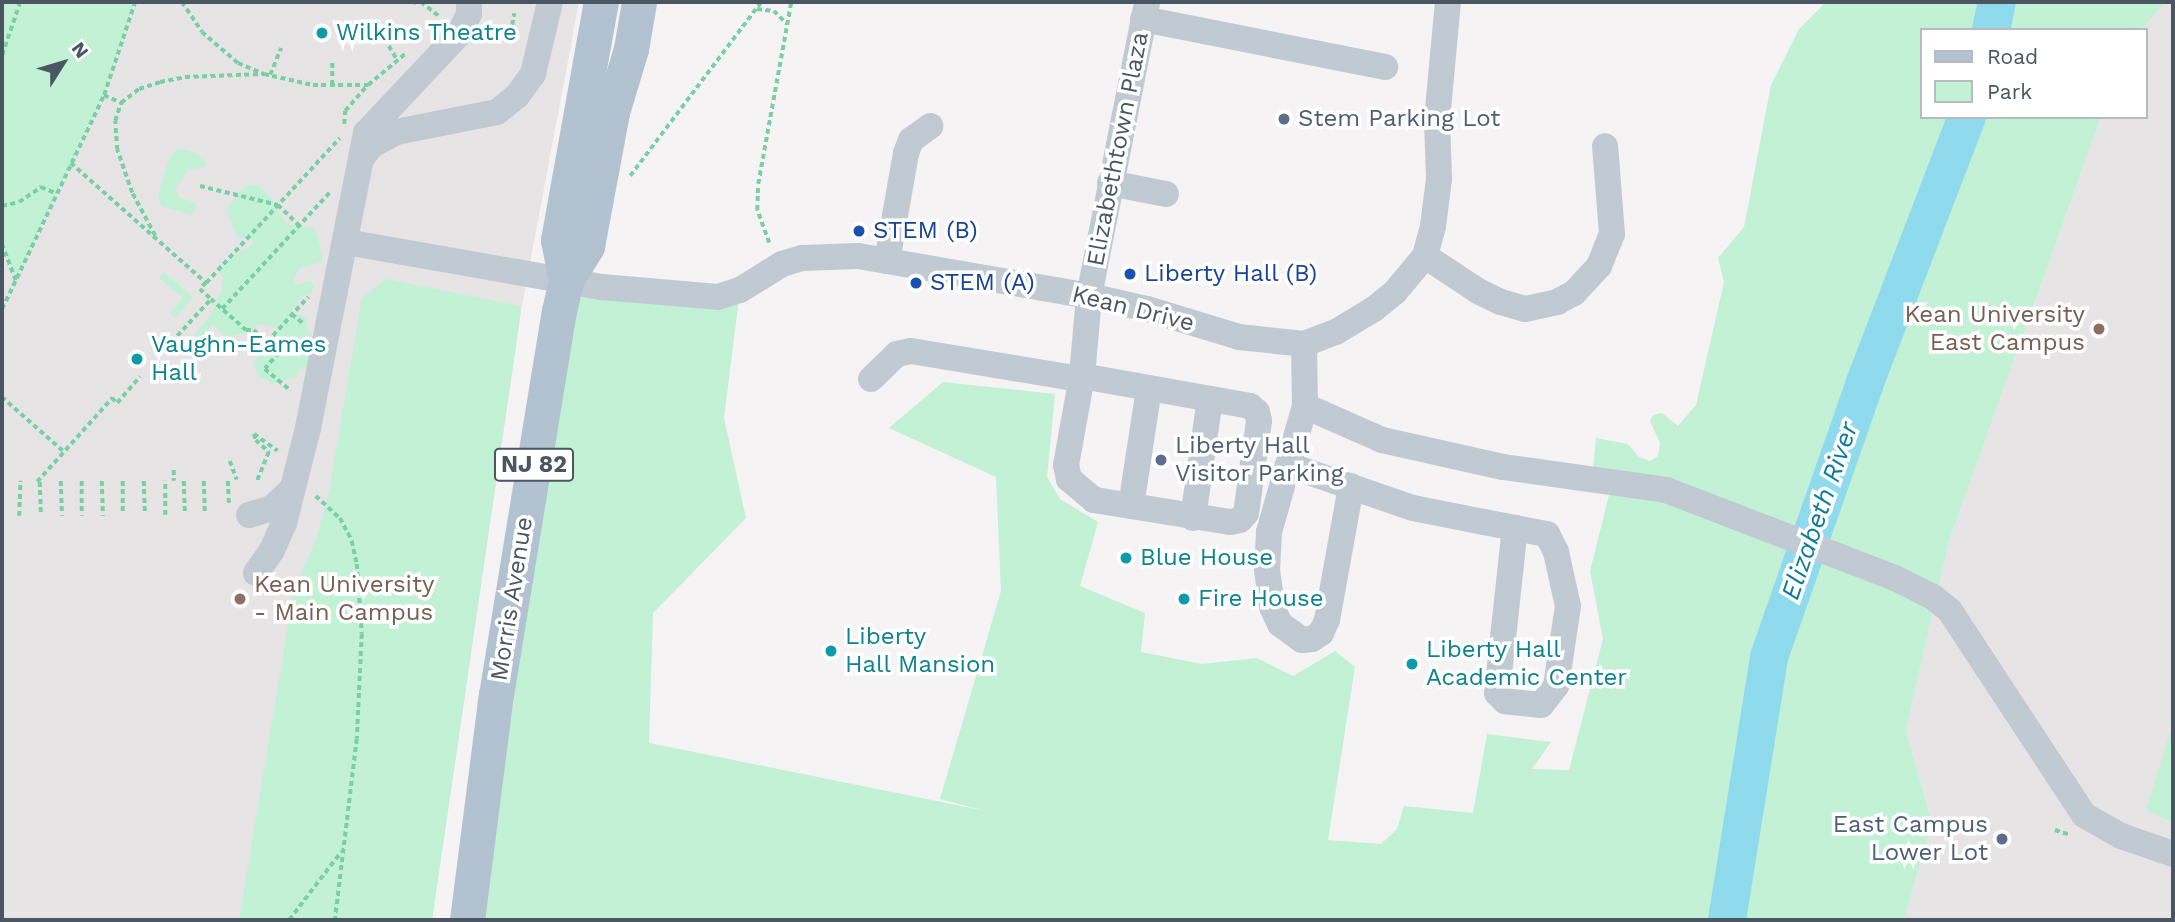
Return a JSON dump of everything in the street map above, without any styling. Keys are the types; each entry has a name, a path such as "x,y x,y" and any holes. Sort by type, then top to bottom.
{"main road":[{"name":"Morris Avenue","path":"467,920 496,695 566,280 558,240 601,2"},
{"name":"Morris Avenue","path":"566,280 587,246 612,112 631,49 639,2"}],"street":[{"path":"256,573 304,493 308,428 366,133 460,33 469,14 469,2"},
{"path":"358,163 372,145 396,132 497,112 517,96 533,74 550,2"},
{"name":"Kean Drive","path":"346,242 601,287 718,297 740,290 782,264 802,258 858,257 1089,296 1147,309 1240,337 1304,344 1336,332 1374,309 1395,292 1425,256 1439,179 1437,120 1448,2"},
{"path":"1145,10 1385,68"},
{"name":"Elizabethtown Plaza","path":"1131,506 1094,500 1069,479 1066,465 1082,377 1089,296 1145,10"},
{"path":"887,261 906,153 911,140 930,127"},
{"path":"1425,256 1478,291 1525,309 1557,302 1574,293 1599,267 1612,234 1605,145"},
{"path":"1110,183 1166,194"},
{"path":"1304,344 1305,406 1269,532 1267,570 1276,615 1291,635 1302,639 1312,639 1321,633 1327,620 1350,486"},
{"path":"871,379 897,354 911,351 1082,377 1149,388 1250,406 1257,412 1259,421 1246,513 1240,520 1230,522 1193,518 1131,506 1149,388"},
{"path":"1193,518 1210,399"},
{"path":"1305,406 1382,440 1503,467 1666,490 1895,578 1933,597 1950,611 2084,815 2121,836 2173,854"},
{"path":"1288,465 1413,508 1547,534 1556,552 1568,606 1556,686 1541,705 1505,701 1497,693 1515,528"},
{"path":"239,515 272,508 304,493"}],"path":[{"path":"2,55 20,2"},
{"path":"2,309 104,95 127,33 135,2"},
{"path":"182,2 202,32 238,63 267,75 313,85 368,85"},
{"path":"421,2 442,19"},
{"path":"628,178 761,2"},
{"path":"772,249 757,210 758,184 791,2"},
{"path":"755,9 774,11 787,24"},
{"path":"509,42 514,13"},
{"path":"389,46 398,61"},
{"path":"267,75 281,48"},
{"path":"332,62 332,85"},
{"path":"157,240 132,193 117,150 115,121 121,103 139,89 185,77 267,75"},
{"path":"104,95 121,103"},
{"path":"298,398 265,369 279,353 254,330 246,330 200,289 341,137"},
{"path":"71,163 206,283"},
{"path":"200,186 278,205 299,225"},
{"path":"2,206 19,202 41,187 55,193"},
{"path":"222,309 331,191"},
{"path":"2,244 16,280"},
{"path":"267,342 315,290"},
{"path":"177,336 211,299"},
{"path":"292,314 310,329"},
{"path":"41,516 38,482 112,398 117,403 140,377"},
{"path":"2,397 63,451"},
{"path":"257,482 269,452 256,440 254,434 285,457"},
{"path":"230,461 235,467 237,480"},
{"path":"174,470 174,481"},
{"path":"19,516 20,481"},
{"path":"61,481 62,516"},
{"path":"82,481 82,516"},
{"path":"102,481 103,516"},
{"path":"123,481 124,515"},
{"path":"144,481 145,515"},
{"path":"165,481 165,515"},
{"path":"184,481 185,515"},
{"path":"204,481 205,515"},
{"path":"228,481 239,515"},
{"path":"304,493 340,518 352,541 357,564 361,685 335,920"},
{"path":"2055,831 2078,838"},
{"path":"289,920 342,850"}],"shaded area":[{"name":"Kean University - Main Campus","path":"2,2 579,2 521,311 432,920 2,920"},
{"name":"Kean University East Campus","path":"2133,2 2173,2 2173,920 1904,920 1932,823 1906,730 1949,541 2100,119 2147,119 2147,28 2113,28"}],"green space":[{"path":"2,2 135,2 104,95 16,280 2,244"},
{"path":"1826,2 2165,2 2140,28 1920,28 1920,119 2100,119 1949,541 1906,730 1932,823 1904,920 467,920 566,280 740,290 724,418 746,518 653,613 649,743 986,811 940,799 1001,591 996,477 889,428 943,382 1055,394 1047,477 1060,499 1098,522 1080,586 1145,613 1141,652 1202,664 1257,658 1293,676 1335,651 1355,667 1328,840 1381,844 1397,829 1404,806 1473,813 1487,734 1551,742 1532,769 1569,770 1603,639 1590,571 1612,483 1592,480 1596,438 1628,444 1639,457 1650,461 1658,456 1660,443 1650,421 1653,415 1662,413 1678,426 1696,405 1724,282 1718,258 1744,227 1771,85 1799,29"},
{"path":"177,148 195,153 207,163 203,168 189,169 175,189 179,197 197,206 192,215 162,206 158,196 168,161"},
{"path":"250,184 259,186 273,200 284,221 291,225 312,227 317,234 323,261 299,269 294,279 296,285 310,281 314,286 312,292 301,297 288,318 300,314 307,320 307,329 314,338 308,366 298,370 297,377 272,384 257,375 253,362 260,355 258,348 262,341 271,339 279,328 258,324 248,333 233,335 245,347 241,351 213,325 199,340 194,335 209,317 222,289 223,279 218,267 252,245 252,240 236,236 227,210 240,191"},
{"path":"164,272 193,297 175,318 170,313 183,298 159,278"},
{"path":"386,279 520,306 521,311 432,920 239,920 294,590 317,537 329,491 362,298"},
{"path":"2173,723 2173,823 2146,810"}],"waterway":[{"name":"Elizabeth River","path":"1991,28 1997,2"},
{"name":"Elizabeth River","path":"1727,920 1769,657 1864,385 1966,119"}],"place":[{"name":"Wilkins Theatre","path":"322,33"},
{"name":"Stem Parking Lot","path":"1284,119"},
{"name":"STEM (B)","path":"859,231"},
{"name":"Liberty Hall (B)","path":"1130,274"},
{"name":"STEM (A)","path":"916,283"},
{"name":"Kean University East Campus","path":"2099,329"},
{"name":"Vaughn-Eames Hall","path":"137,359"},
{"name":"Liberty Hall Visitor Parking","path":"1161,460"},
{"name":"Blue House","path":"1126,558"},
{"name":"Kean University - Main Campus","path":"240,599"},
{"name":"Fire House","path":"1184,599"},
{"name":"Liberty Hall Mansion","path":"831,651"},
{"name":"Liberty Hall Academic Center","path":"1412,664"},
{"name":"East Campus Lower Lot","path":"2002,839"}]}
